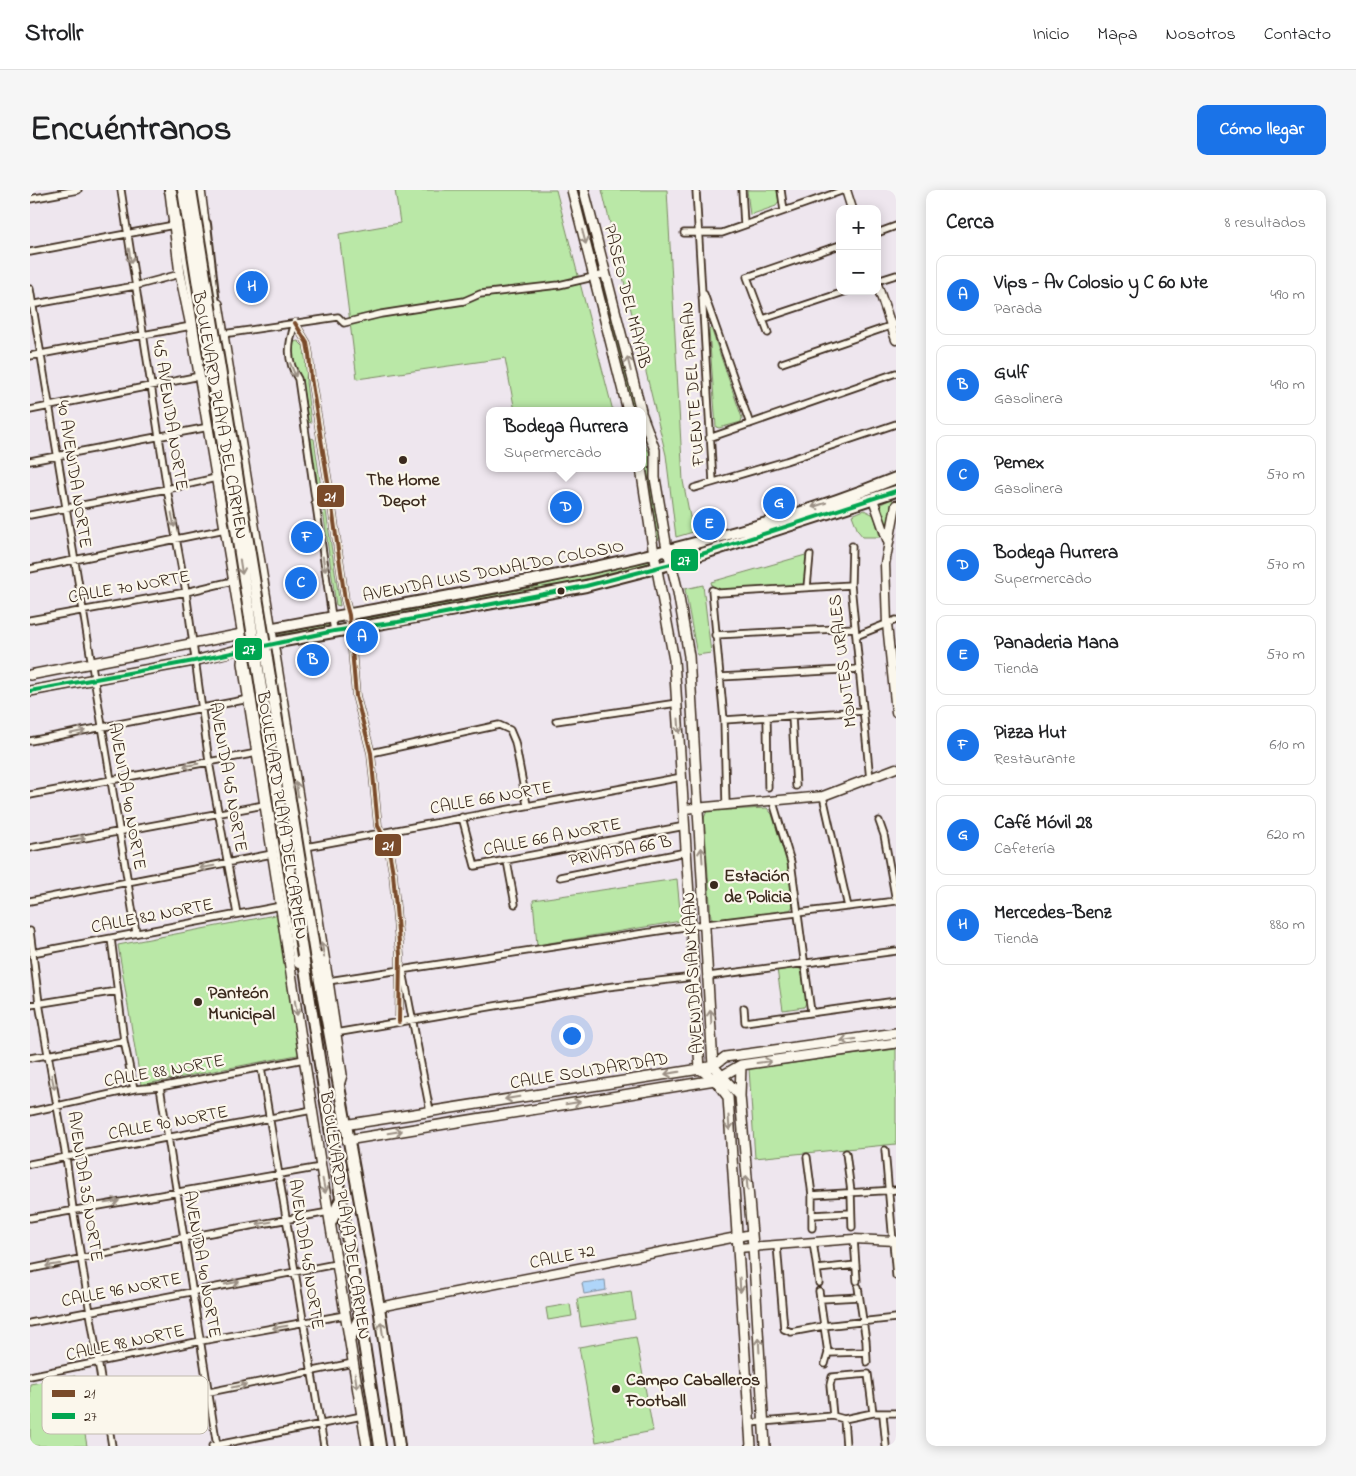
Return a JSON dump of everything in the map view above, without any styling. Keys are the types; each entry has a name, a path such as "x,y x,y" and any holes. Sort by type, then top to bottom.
{"main road":[{"name":"BOULEVARD PLAYA DEL CARMEN","path":"170,190 174,225 185,273 191,326 245,648"},
{"path":"170,190 176,201 185,273 214,392"},
{"path":"183,190 380,1446"},
{"path":"191,190 315,954 344,1125 379,1307 399,1446"},
{"name":"BOULEVARD PLAYA DEL CARMEN","path":"200,190 328,981 342,1075 338,1087"},
{"name":"PASEO DEL MAYAB","path":"572,190 627,407"},
{"name":"PASEO DEL MAYAB","path":"584,190 640,407"},
{"path":"205,224 222,358 222,381"},
{"path":"646,428 656,460 656,478 667,549"},
{"path":"642,472 654,554"},
{"name":"AVENIDA LUIS DONALDO COLOSIO","path":"30,676 242,634 535,580 654,554 761,524 848,496 896,478"},
{"path":"873,499 882,484"},
{"name":"AVENIDA LUIS DONALDO COLOSIO","path":"30,691 194,661 245,648 334,631 350,630 538,596 671,564 852,507 896,491"},
{"path":"848,496 852,507"},
{"name":"AVENIDA SIAN KAAN","path":"667,549 681,608 689,656 713,1066 728,1097 751,1446"},
{"name":"AVENIDA SIAN KAAN","path":"654,554 674,660 700,1069 719,1078 740,1096"},
{"path":"233,581 246,585 252,583 261,574"},
{"path":"665,611 681,608"},
{"path":"245,648 251,661 253,699 317,1077 323,1086"},
{"path":"253,699 267,686 280,691"},
{"name":"BOULEVARD PLAYA DEL CARMEN","path":"253,699 256,753 264,805 336,1264 368,1446"},
{"name":"CALLE SOLIDARIDAD","path":"344,1125 700,1069 713,1066 725,1057 896,1033"},
{"name":"CALLE SOLIDARIDAD","path":"347,1140 719,1078 741,1065 896,1043"},
{"path":"741,1065 740,1096 753,1246 765,1446"},
{"path":"430,1111 432,1126"},
{"path":"412,1114 414,1129"},
{"path":"330,1217 341,1200"},
{"path":"350,1338 359,1318"}],"street":[{"path":"30,199 78,190"},
{"name":"45 AVENIDA NORTE","path":"122,190 135,286 167,490 186,592 193,645"},
{"name":"FUENTE DEL PARIAN","path":"696,190 700,285 713,482"},
{"path":"742,190 744,225"},
{"path":"781,190 784,211"},
{"path":"684,233 722,233 845,190 851,205"},
{"path":"30,252 174,225"},
{"path":"881,232 896,226"},
{"path":"768,333 747,277 836,246"},
{"path":"31,304 135,286 185,273"},
{"path":"223,334 338,316 344,323 381,314 464,301 480,294 559,285 606,274"},
{"path":"881,281 896,275"},
{"name":"FUENTE DEL PARIAN","path":"700,285 750,424"},
{"name":"40 AVENIDA NORTE","path":"30,289 90,664"},
{"path":"881,293 894,325 896,340"},
{"path":"763,319 836,295"},
{"path":"295,323 307,343 345,600 349,615 356,696 371,753 378,826 388,845 393,873 401,971 399,1022"},
{"path":"295,323 288,346 291,368 298,379 334,631"},
{"path":"782,363 894,325"},
{"path":"30,356 191,326"},
{"path":"709,438 896,373"},
{"path":"30,410 200,376"},
{"path":"694,488 786,461 896,424"},
{"path":"30,461 160,438 209,427"},
{"path":"30,515 65,507 167,490 216,478"},
{"path":"873,499 889,545"},
{"path":"315,502 331,500"},
{"path":"896,505 885,564 887,624 896,712"},
{"path":"30,569 225,529"},
{"path":"851,585 852,546"},
{"path":"807,588 810,555"},
{"name":"CALLE 70 NORTE","path":"30,620 186,592 233,581"},
{"name":"MONTES URALES","path":"715,634 712,590 718,593 851,585 870,780"},
{"path":"856,636 896,620"},
{"path":"726,805 724,720 715,634 855,628"},
{"name":"AVENIDA 45 NORTE","path":"193,645 209,762 220,813 237,914"},
{"name":"AVENIDA 40 NORTE","path":"90,664 136,932"},
{"path":"720,677 860,669"},
{"path":"30,741 253,699"},
{"path":"556,721 677,703"},
{"path":"724,720 864,711"},
{"path":"792,716 796,786"},
{"path":"767,718 768,787"},
{"path":"371,753 499,725 510,730 515,742 527,805"},
{"path":"30,795 256,753"},
{"path":"684,809 823,796 870,780 896,768"},
{"name":"CALLE 66 NORTE","path":"306,847 682,777"},
{"path":"823,796 848,907"},
{"path":"773,802 791,862 799,913 810,1012"},
{"path":"30,848 264,805"},
{"name":"CALLE 66 A NORTE","path":"462,817 475,866 685,826"},
{"path":"328,981 691,926 896,901 884,835 879,821"},
{"name":"PRIVADA 66 B","path":"560,877 686,852"},
{"path":"30,901 272,854"},
{"path":"507,861 515,904"},
{"name":"CALLE 82 NORTE","path":"32,953 281,906"},
{"name":"AVENIDA 35 NORTE","path":"30,930 47,1054 58,1106 73,1209 101,1376"},
{"path":"111,938 124,1041 134,1089"},
{"path":"709,976 896,951"},
{"path":"401,971 414,1019 430,1111"},
{"path":"335,1033 607,987 694,977"},
{"path":"30,1005 117,991"},
{"path":"744,1008 745,1022 896,1001"},
{"path":"30,1058 124,1041"},
{"name":"CALLE 88 NORTE","path":"30,1112 134,1089 160,1086 304,1059"},
{"name":"AVENIDA 45 NORTE","path":"261,1067 324,1446"},
{"name":"AVENIDA 40 NORTE","path":"160,1086 166,1138 182,1238 193,1290 206,1376"},
{"name":"CALLE 90 NORTE","path":"30,1164 312,1110"},
{"path":"885,1150 896,1274"},
{"path":"846,1153 851,1192 852,1227"},
{"path":"807,1157 812,1195 812,1228"},
{"path":"30,1218 321,1167"},
{"path":"812,1195 896,1190"},
{"path":"812,1215 852,1213"},
{"path":"30,1269 82,1260 182,1238 285,1220 330,1217"},
{"name":"CALLE 72","path":"379,1307 752,1234"},
{"path":"738,1248 854,1240 894,1241"},
{"path":"854,1240 858,1297 866,1341 867,1362"},
{"path":"813,1242 819,1283"},
{"path":"777,1245 784,1329 791,1332 823,1326 896,1318"},
{"name":"CALLE 96 NORTE","path":"30,1323 193,1290 336,1264"},
{"path":"818,1269 856,1265"},
{"path":"819,1291 828,1353 825,1364"},
{"path":"821,1299 858,1297"},
{"name":"CALLE 98 NORTE","path":"30,1376 100,1364 201,1341 345,1315"},
{"path":"828,1353 866,1352"},
{"path":"208,1392 353,1363"},
{"path":"834,1416 830,1385 832,1377 868,1374 873,1413"},
{"name":"AVENIDA 40 NORTE","path":"208,1392 215,1446"},
{"path":"750,1423 834,1416 844,1419 873,1413 883,1415 896,1413"},
{"path":"883,1415 886,1446"},
{"path":"215,1446 362,1416"},
{"path":"844,1419 846,1446"}],"green space":[{"path":"395,190 556,190 612,407 514,407 505,358 357,379 339,234 400,223"},
{"path":"577,190 580,190 598,270 597,268"},
{"path":"602,190 667,190 683,481 693,532 676,537 666,455"},
{"path":"747,190 777,190 779,202 776,206 750,215"},
{"path":"602,278 636,407 632,407 599,279"},
{"path":"711,328 742,418 741,422 719,428 716,427 709,330"},
{"path":"298,341 305,348 307,365 306,383 311,423 308,422 302,388 291,353 294,342"},
{"path":"311,438 314,439 322,495 319,494"},
{"path":"646,447 652,457 650,478 660,536 658,540 647,469"},
{"path":"891,499 893,500 888,533 879,505"},
{"path":"323,510 326,511 340,606 336,605"},
{"path":"864,510 874,515 880,537 863,537 858,531 852,515"},
{"path":"809,554 805,586 723,591 712,586 711,582"},
{"path":"648,559 650,563 540,590 361,623 358,620 530,588"},
{"path":"703,585 711,653 697,655 685,589"},
{"path":"329,624 328,627 276,635 276,633"},
{"path":"767,808 772,814 787,863 794,905 789,911 715,920 711,917 704,818 707,811"},
{"path":"677,879 681,921 537,945 533,900"},
{"path":"280,914 302,1054 141,1085 118,945"},
{"path":"797,967 801,970 807,1001 804,1007 783,1010 777,969"},
{"path":"896,1049 896,1144 755,1158 749,1069"},
{"path":"631,1291 635,1319 581,1327 577,1299"},
{"path":"570,1304 572,1316 548,1320 546,1308"},
{"name":"Campo Caballeros Football","path":"636,1337 653,1431 596,1442 579,1347"},
{"path":"42,1382 42,1434 85,1434 87,1446 30,1446 30,1384"}],"water":[{"path":"605,1280 606,1290 584,1294 582,1283"}],"transit line":[{"name":"21","path":"295,323 307,343 309,354 345,600 349,615 356,696 371,753 378,826 388,845 393,873 400,955 399,1022"},
{"name":"27","path":"30,691 194,661 334,631 398,622 586,586 671,564 896,491"}],"place":[{"name":"Mercedes-Benz","path":"252,287"},
{"name":"The Home Depot","path":"403,460"},
{"name":"Café Móvil 28","path":"779,503"},
{"name":"Bodega Aurrera","path":"566,507"},
{"name":"Panaderia Mana","path":"709,524"},
{"name":"Pizza Hut","path":"307,537"},
{"name":"Pemex","path":"301,583"},
{"name":"Vips - Av Colosio y C 60 Nte","path":"362,637"},
{"name":"Gulf","path":"313,660"},
{"name":"Estación de Policia","path":"714,885"},
{"name":"Panteón Municipal","path":"198,1002"},
{"name":"Campo Caballeros Football","path":"616,1389"}]}
